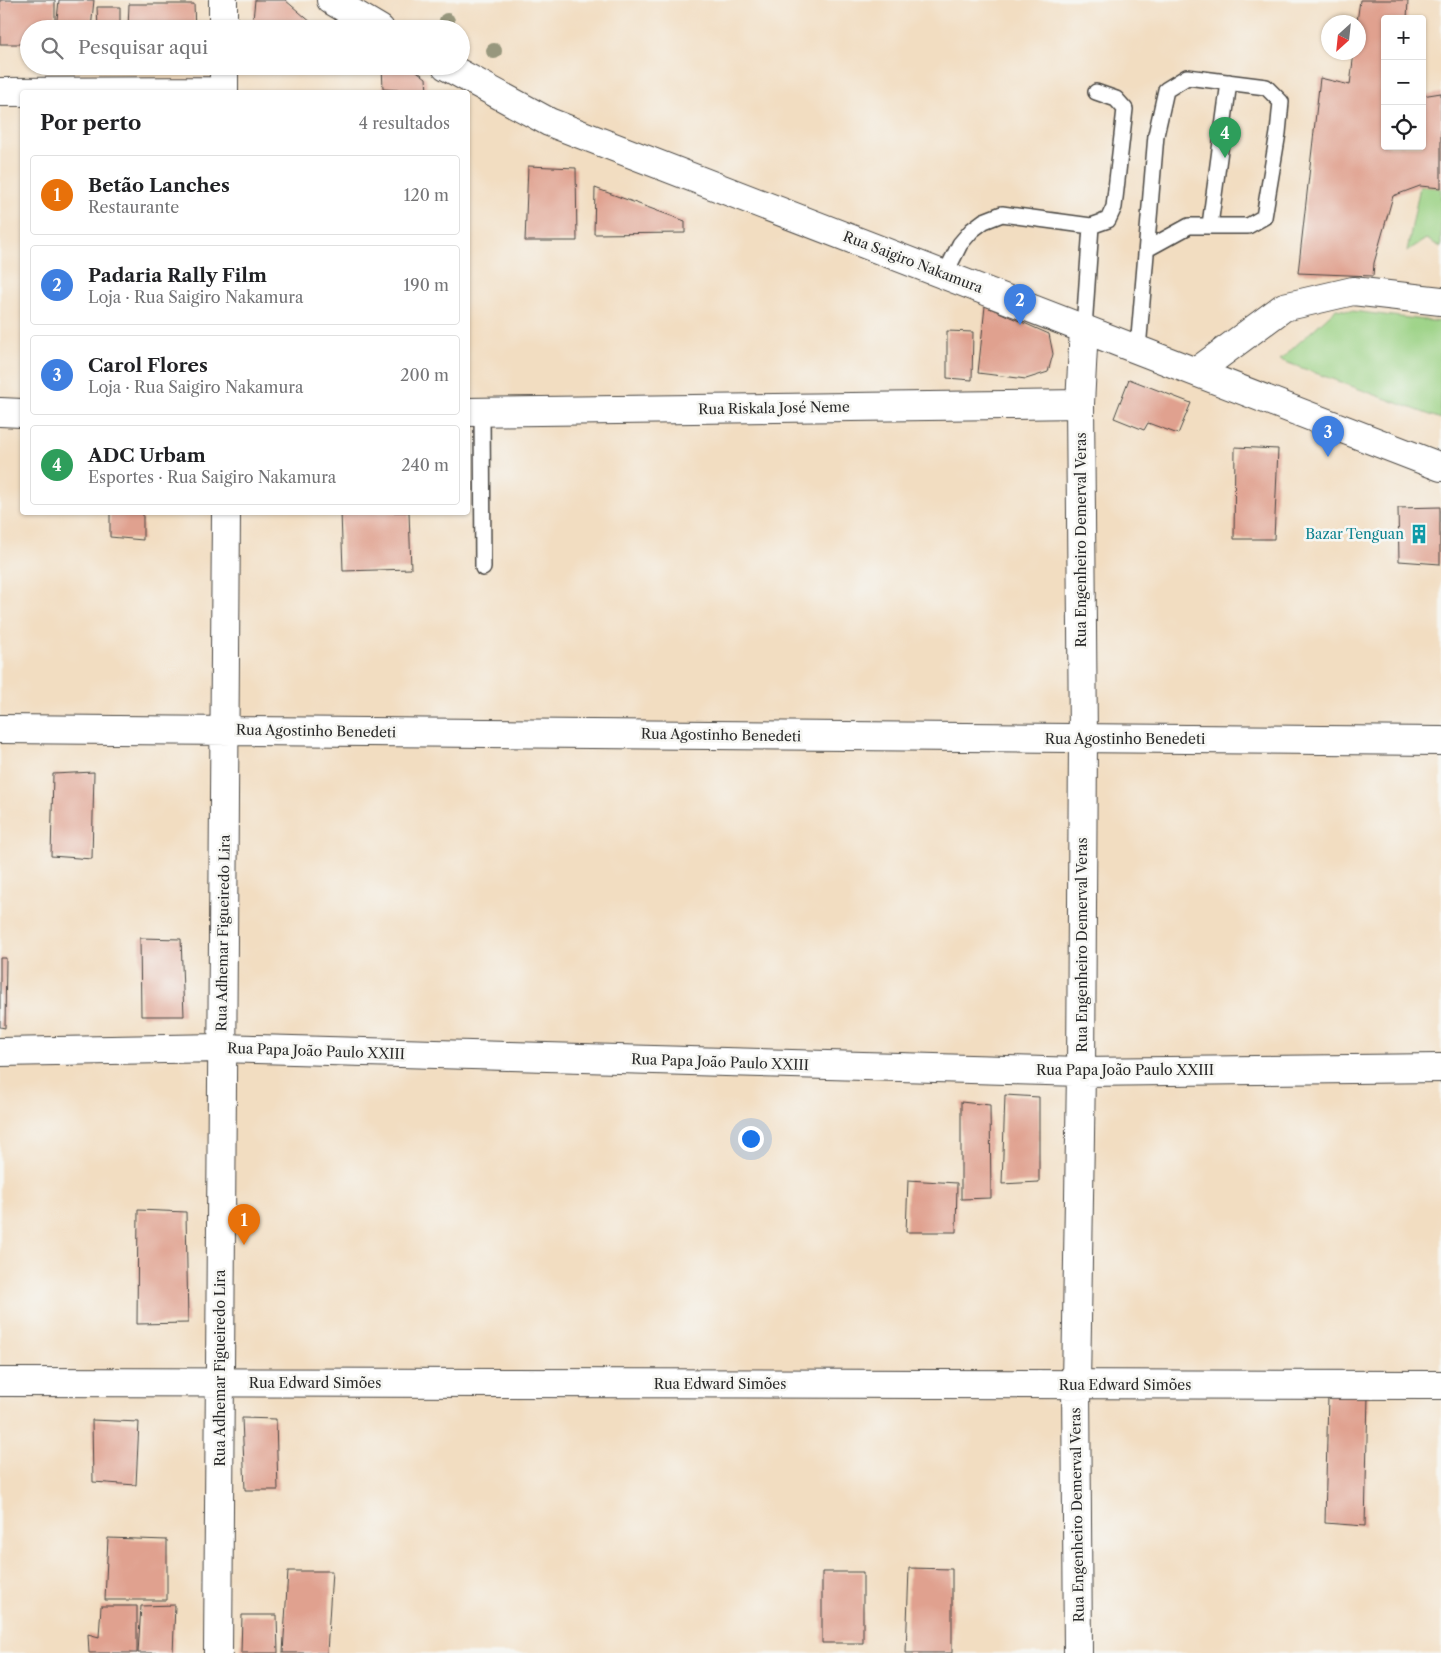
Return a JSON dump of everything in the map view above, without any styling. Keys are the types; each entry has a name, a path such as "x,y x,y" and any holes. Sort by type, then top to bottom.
{"street":[{"path":"223,0 223,20"},
{"path":"331,0 365,20"},
{"name":"Rua Saigiro Nakamura","path":"463,75 549,122 1441,466"},
{"path":"50,90 224,83"},
{"path":"0,92 20,91"},
{"path":"1196,372 1284,307 1352,291 1441,302"},
{"name":"Rua Engenheiro Demerval Veras","path":"1078,1653 1076,1385 1081,1072 1083,738 1080,404 1084,328"},
{"name":"Rua Riskala José Neme","path":"475,412 1080,404"},
{"path":"0,412 20,413"},
{"name":"Rua Adhemar Figueiredo Lira","path":"218,1653 226,515"},
{"name":"Rua Agostinho Benedeti","path":"0,730 225,730 1441,741"},
{"name":"Rua Papa João Paulo XXIII","path":"0,1052 221,1048 1081,1072 1441,1068"},
{"name":"Rua Edward Simões","path":"0,1382 1441,1385"}],"lane":[{"path":"1138,349 1156,134 1166,90 1187,77 1266,87 1281,102 1278,133 1264,217 1248,226 1189,226 1147,249"},
{"path":"1210,225 1228,82"},
{"path":"945,274 960,244 972,230 984,221 1002,214 1091,226 1108,220 1114,207 1125,109 1116,99 1096,92"},
{"path":"1084,328 1091,226"},
{"path":"475,412 483,568"}],"green space":[{"path":"1420,186 1441,188 1441,247 1426,239 1407,251"},
{"path":"1336,309 1441,322 1441,419 1280,360"}],"building":[{"path":"0,0 55,0 55,20 20,20 20,44 0,44"},
{"path":"59,0 94,0 92,20 57,20"},
{"path":"255,0 285,0 308,20 253,20"},
{"path":"1360,0 1408,0 1407,15 1381,15 1381,150 1426,150 1426,95 1441,93 1441,188 1420,186 1393,196 1374,263 1373,276 1298,273 1320,78 1350,85 1353,60 1366,60 1366,15 1358,15"},
{"path":"129,4 194,4 195,20 128,20"},
{"path":"97,7 120,7 120,20 98,20"},
{"path":"382,75 422,75 426,78 427,90 383,89"},
{"path":"528,166 576,168 577,241 525,241"},
{"path":"595,188 685,221 685,233 594,234"},
{"path":"985,306 1049,334 1053,354 1048,372 1026,379 978,373"},
{"path":"947,331 973,332 972,380 947,378"},
{"path":"1129,379 1191,403 1178,434 1148,423 1144,430 1114,418"},
{"path":"1235,447 1278,449 1274,539 1234,539"},
{"name":"Bazar Tenguan","path":"1440,507 1440,564 1399,561 1398,508"},
{"path":"110,515 143,515 143,540 110,537"},
{"path":"341,515 409,515 411,569 343,571"},
{"path":"94,772 92,859 51,856 53,774"},
{"path":"140,938 181,939 184,1016 141,1016"},
{"path":"0,958 6,958 5,1028 0,1027"},
{"path":"1005,1095 1039,1097 1039,1182 1002,1184"},
{"path":"961,1102 990,1105 991,1198 961,1199"},
{"path":"908,1180 957,1183 956,1232 906,1232"},
{"path":"138,1210 186,1212 188,1323 137,1324"},
{"path":"1328,1395 1368,1395 1365,1526 1325,1523"},
{"path":"242,1418 276,1419 278,1490 245,1490"},
{"path":"92,1420 139,1422 136,1485 93,1482"},
{"path":"108,1538 167,1540 167,1600 105,1600"},
{"path":"909,1568 952,1569 952,1653 906,1653"},
{"path":"288,1571 332,1571 327,1653 283,1653"},
{"path":"822,1572 863,1572 863,1643 822,1643"},
{"path":"175,1605 173,1653 138,1653 141,1606"},
{"path":"101,1606 137,1606 137,1653 89,1653 88,1634 99,1637"},
{"path":"242,1615 277,1615 278,1653 241,1653"}],"place":[{"name":"ADC Urbam","path":"1225,158"},
{"name":"Padaria Rally Film","path":"1020,325"},
{"name":"Carol Flores","path":"1328,457"},
{"name":"Bazar Tenguan","path":"1419,534"},
{"name":"Betão Lanches","path":"244,1245"}]}
